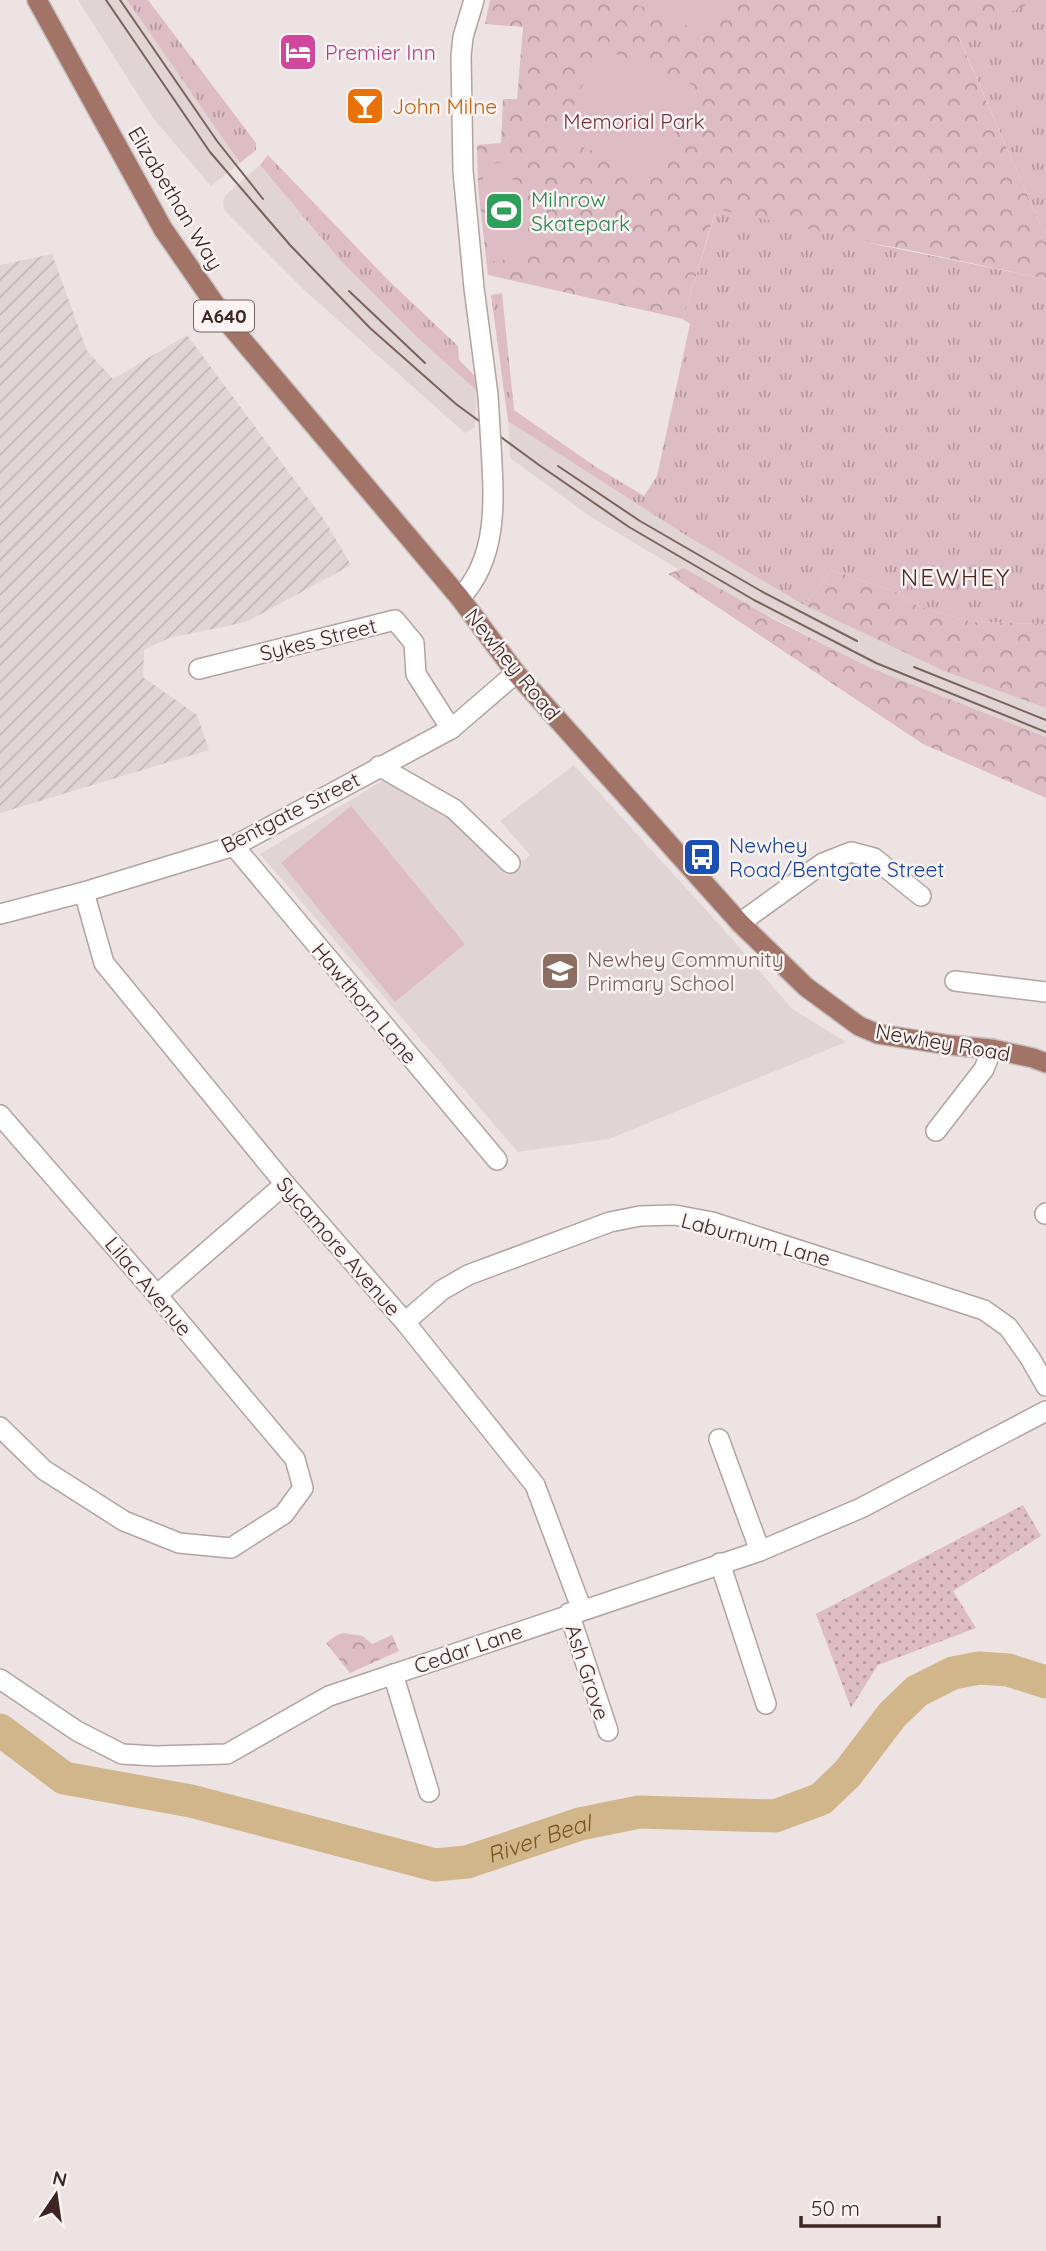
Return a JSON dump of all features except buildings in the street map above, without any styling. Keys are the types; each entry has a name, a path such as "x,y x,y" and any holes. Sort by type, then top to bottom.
{"main road":[{"name":"Elizabethan Way","path":"37,0 163,229 228,323 460,598"},
{"name":"Newhey Road","path":"460,598 516,673 740,923 806,988 859,1026 878,1034 992,1049 1046,1063"}],"street":[{"name":"Newhey Road","path":"460,598 480,572 490,540 494,500 488,395 463,171 461,55 474,0"},
{"name":"Sykes Street","path":"199,669 395,620 414,643 415,674 451,729"},
{"name":"Bentgate Street","path":"0,914 84,892 233,846 451,729 516,673"},
{"path":"379,766 454,809 510,863"},
{"name":"Hawthorn Lane","path":"233,846 497,1160"},
{"path":"740,923 823,863 851,852 874,858 921,896"},
{"name":"Sycamore Avenue","path":"84,892 104,963 285,1184 405,1322 536,1485 576,1611"},
{"path":"955,981 1046,992"},
{"path":"936,1131 984,1069 992,1049"},
{"name":"Lilac Avenue","path":"1,1115 295,1459 303,1488 284,1514 231,1548 179,1544 124,1521 44,1470 1,1432"},
{"path":"157,1295 285,1184"},
{"name":"Laburnum Lane","path":"405,1322 442,1290 468,1275 610,1222 640,1216 675,1215 712,1222 984,1310 1008,1327 1046,1386"},
{"name":"Cedar Lane","path":"0,1679 77,1731 121,1754 227,1754 329,1696 760,1551 861,1508 1046,1411"},
{"path":"719,1439 760,1551"},
{"path":"719,1563 766,1704"},
{"name":"Ash Grove","path":"576,1611 608,1731"},
{"path":"393,1674 429,1792"}],"shaded area":[{"path":"78,0 127,0 240,163 211,186 153,118"},
{"path":"260,165 339,259 419,339 477,391 475,427 465,433 302,288 224,210 223,201 226,195"},
{"path":"52,254 87,351 113,379 187,335 325,521 351,565 246,622 169,638 144,650 143,677 197,715 209,750 0,813 0,265"},
{"path":"508,421 687,536 804,605 944,671 1046,708 1046,737 873,669 680,570 591,517 510,458"},
{"name":"Newhey Community Primary School","path":"574,765 792,1009 846,1042 609,1139 518,1152 260,854 384,780 447,816 506,875 530,855 500,821"}],"green space":[{"path":"127,0 148,0 256,143 256,150 240,163"},
{"name":"Memorial Park","path":"490,0 1037,0 958,36 1046,238 1046,279 716,209 683,319 488,275 478,187 477,145 501,143 503,99 517,99 523,27 485,24"},
{"path":"626,0 727,0 711,36"},
{"path":"1036,0 1046,0 1046,238 958,35"},
{"path":"600,47 695,86 655,177 559,137"},
{"path":"268,155 388,280 458,346 459,360 475,376 477,391 419,339 339,259 260,165"},
{"name":"Milnrow Skatepark","path":"508,161 535,256 490,262 482,166"},
{"path":"664,193 1038,272 864,242 1046,279 1046,624 971,622 917,606 896,592 832,570 804,605 687,536 508,421 491,295 502,293 514,410 596,467 644,496 657,476 690,324 683,319 715,214"},
{"path":"684,568 775,620 873,669 1046,737 1046,798 923,744 668,574"},
{"path":"832,570 896,592 917,606 971,622 1046,624 1046,708 944,671 804,605"},
{"path":"351,806 465,944 395,1002 281,863"},
{"path":"1023,1505 1041,1536 953,1591 976,1628 878,1665 851,1708 816,1614"},
{"path":"344,1633 363,1636 372,1644 392,1635 399,1651 350,1673 326,1643"}],"waterway":[{"name":"River Beal","path":"0,1730 64,1778 191,1801 435,1865 467,1862 580,1824 639,1812 775,1816 821,1799 848,1773 892,1715 917,1691 953,1673 979,1668 1008,1670 1046,1682"}],"tram line":[{"path":"106,0 210,152 290,245 370,328 456,404 629,527 754,600 876,663 1046,732"},
{"path":"120,0 217,141 263,199"},
{"path":"349,291 425,363"},
{"path":"558,466 640,521 761,591 857,641"},
{"path":"914,667 1046,720"}],"place":[{"name":"Premier Inn","path":"298,52"},
{"name":"John Milne","path":"365,106"},
{"name":"Milnrow Skatepark","path":"504,211"},
{"name":"Newhey Road/Bentgate Street","path":"702,857"},
{"name":"Newhey Community Primary School","path":"560,971"}],"district":[{"name":"NEWHEY","path":"956,577"}]}
